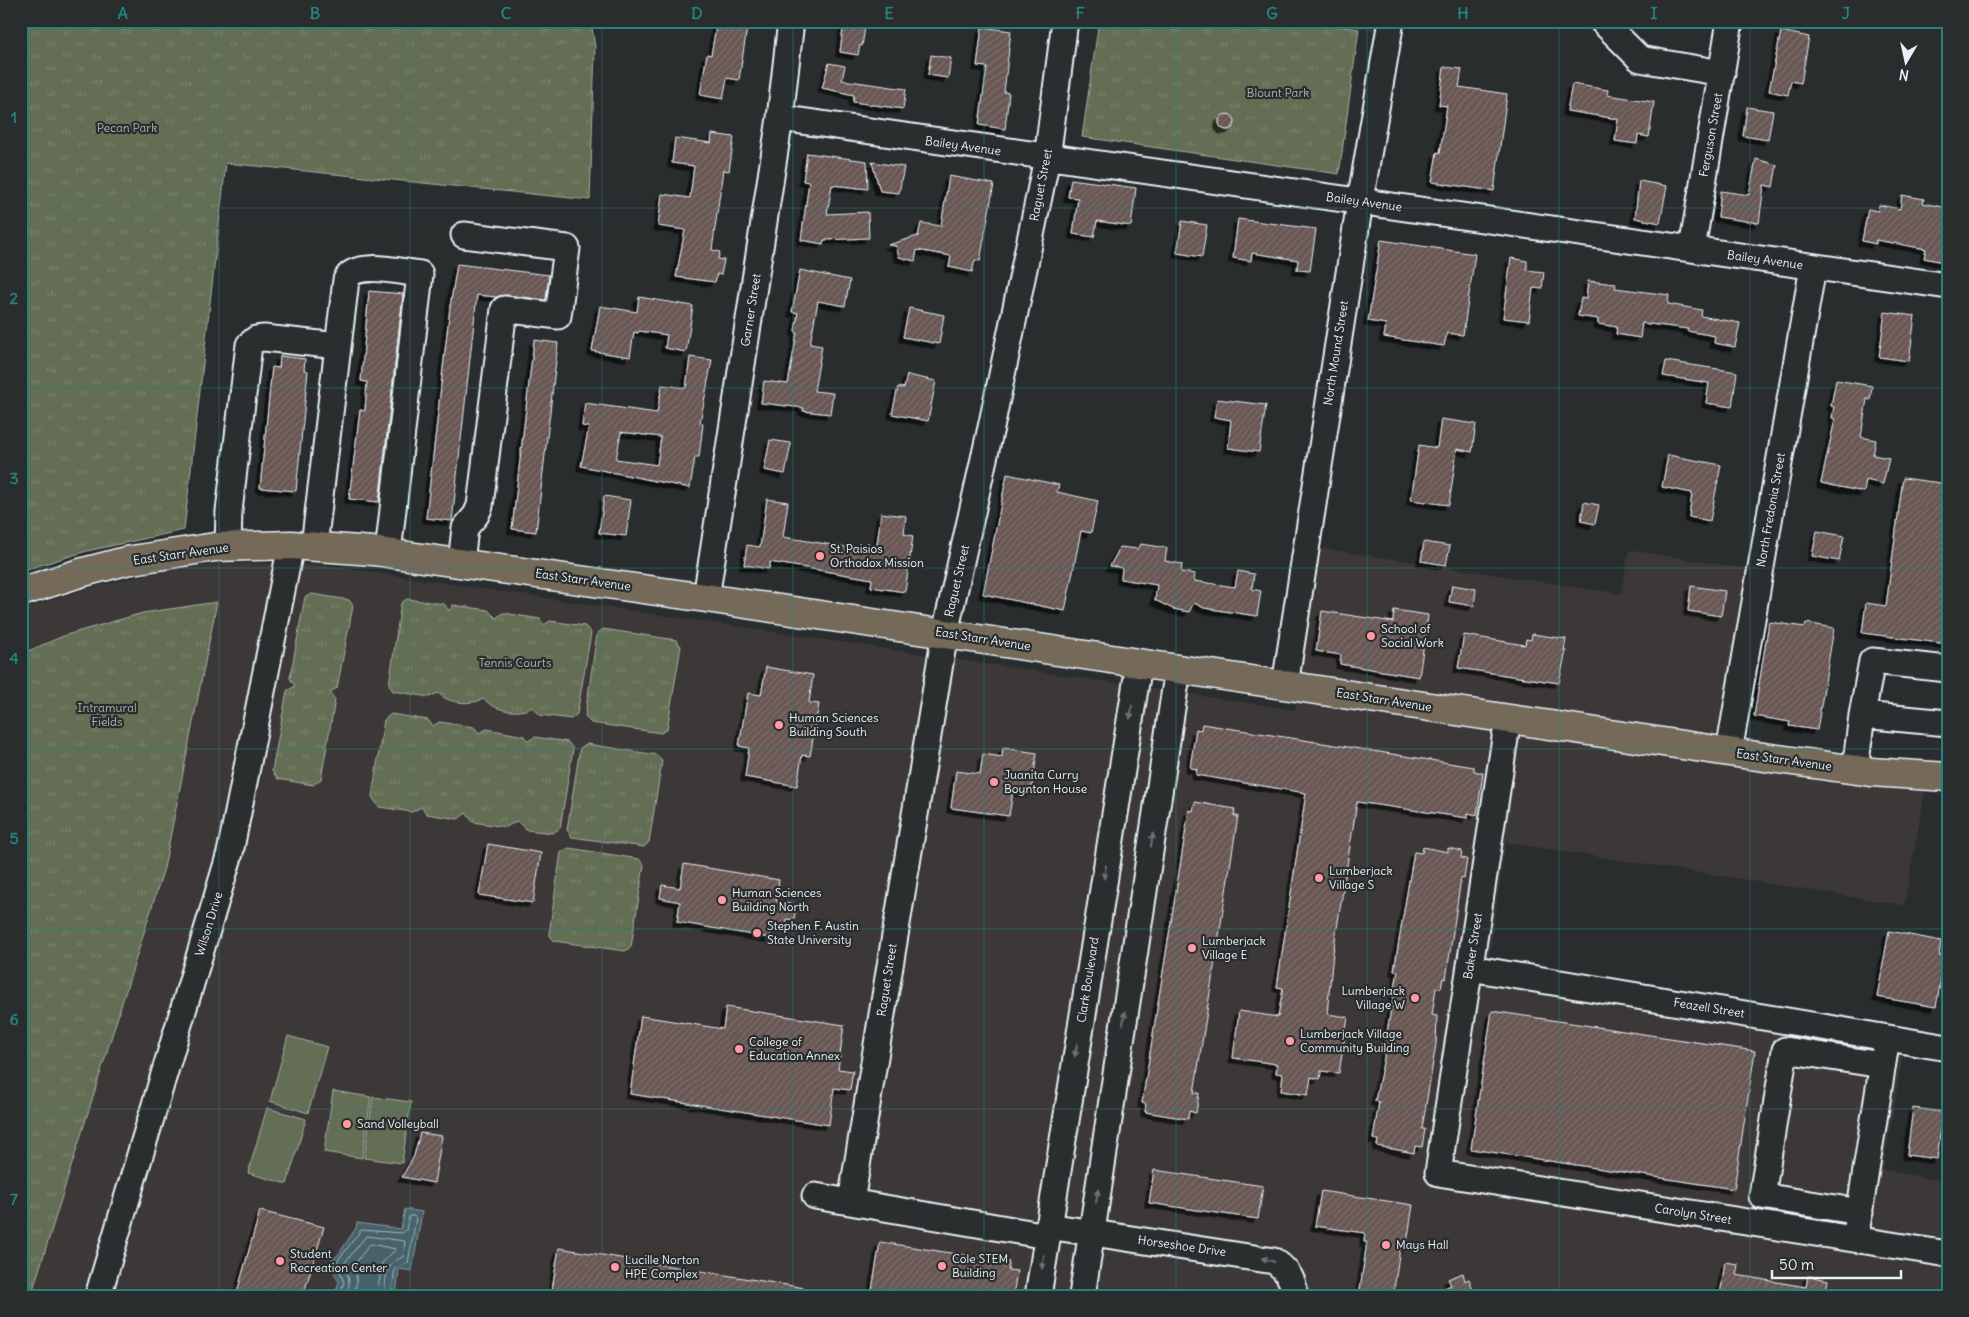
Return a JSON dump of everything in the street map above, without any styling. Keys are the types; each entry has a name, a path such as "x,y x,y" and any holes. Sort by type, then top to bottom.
{"main road":[{"name":"East Starr Avenue","path":"21,592 80,573 126,561 170,553 228,546 303,546 388,553 945,633 1139,664 1729,752 1855,770 1948,778"}],"street":[{"name":"Garner Street","path":"706,598 780,118 791,21"},
{"name":"Raguet Street","path":"850,1202 945,633 992,423 1047,158 1065,21"},
{"name":"North Mound Street","path":"1285,685 1360,202 1391,21"},
{"path":"1602,21 1640,59 1722,73"},
{"name":"Ferguson Street","path":"1692,249 1730,21"},
{"name":"Bailey Avenue","path":"780,118 1047,158 1948,286"},
{"path":"461,563 465,528 476,516 480,506 504,309 558,316 567,248 464,235"},
{"name":"North Fredonia Street","path":"1729,752 1813,267"},
{"name":"Wilson Drive","path":"98,1296 230,853 303,546 338,346 346,280 352,271 362,268 420,274 388,553"},
{"path":"228,546 230,511 249,345 256,339 264,338 338,346"},
{"path":"1855,770 1862,715 1872,661 1948,669"},
{"name":"Clark Boulevard","path":"1038,1296 1139,664"},
{"path":"1082,1296 1178,669"},
{"path":"1862,715 1948,723"},
{"name":"Baker Street","path":"1438,1173 1508,719"},
{"name":"Feazell Street","path":"1470,968 1948,1048"},
{"path":"1855,1240 1887,1038"},
{"path":"1860,1212 1762,1196 1785,1050 1882,1065"},
{"name":"Carolyn Street","path":"1438,1173 1948,1254"},
{"name":"Horseshoe Drive","path":"815,1196 1048,1231 1092,1233 1274,1261 1288,1274 1293,1282 1294,1296"}],"shaded area":[{"path":"1316,21 1380,21 1378,31"},
{"name":"Stephen F. Austin State University","path":"1320,548 1621,594 1629,550 1748,569 1716,762 1925,791 1904,905 1506,842 1488,961 1907,1031 1883,1170 1948,1182 1948,1296 21,1296 21,610 89,588 163,571 228,563 324,565 1295,710"}],"green space":[{"name":"Pecan Park","path":"21,21 591,21 595,47 590,200 226,163 184,530 87,551 21,571"},
{"name":"Blount Park","path":"1099,21 1304,21 1359,29 1339,174 1082,137"},
{"path":"312,594 349,600 353,606 337,688 330,692 335,700 321,779 313,785 278,779 272,771 287,691 295,686 290,678 305,597"},
{"name":"Tennis Courts","path":"407,599 444,604 449,611 453,605 488,610 496,618 503,613 540,619 544,625 550,621 585,626 591,633 577,714 571,719 540,715 533,707 521,711 500,709 484,699 466,703 448,699 438,693 429,697 393,691 389,685 401,603"},
{"name":"Intramural Fields","path":"217,602 164,868 31,1296 21,1296 21,654 66,635 143,613"},
{"path":"603,629 676,640 681,646 667,729 661,733 591,723 585,716 597,634"},
{"path":"391,714 428,720 433,726 439,722 474,727 479,733 487,729 524,736 528,741 535,737 568,742 573,749 560,828 553,833 527,830 517,821 506,827 473,822 466,813 458,819 427,814 421,807 412,812 379,807 372,797 384,720"},
{"path":"587,744 657,755 662,761 649,842 644,847 572,837 567,830 580,748"},
{"path":"569,848 639,859 644,865 631,947 625,951 554,941 549,934 561,852"},
{"path":"288,1036 327,1047 308,1113 270,1101"},
{"name":"Sand Volleyball","path":"333,1091 371,1097 362,1158 324,1152"},
{"name":"Sand Volleyball","path":"373,1097 411,1102 402,1163 364,1158"},
{"path":"267,1108 306,1119 287,1184 248,1173"}],"water":[{"path":"405,1209 422,1212 412,1271 399,1269 396,1296 334,1296 339,1282 332,1268 331,1260 338,1255 356,1228 357,1223 401,1229"}],"building":[{"path":"717,21 748,21 739,80 727,78 723,99 700,95 707,54 711,55"},
{"path":"844,21 866,21 862,46 860,45 858,55 840,52"},
{"path":"982,27 1011,31 1004,92 1009,93 1005,129 979,125 987,67 977,66"},
{"path":"1781,31 1809,37 1801,83 1791,81 1788,95 1769,91"},
{"path":"931,55 951,58 948,78 928,75"},
{"path":"829,63 845,66 842,80 906,89 903,109 853,102 854,95 822,88"},
{"path":"1444,67 1462,69 1459,87 1507,94 1494,191 1432,182 1437,152 1440,153 1447,106 1439,105"},
{"path":"1572,84 1608,90 1607,95 1654,102 1649,137 1638,135 1637,144 1615,141 1618,119 1567,111"},
{"path":"1747,107 1773,111 1768,140 1743,136"},
{"path":"1227,114 1233,116 1235,122 1233,128 1227,130 1221,128 1219,122 1221,116"},
{"path":"712,134 734,137 729,171 723,170 712,250 720,252 718,259 724,260 721,275 717,274 715,282 676,277 685,230 658,226 662,194 690,198 694,166 672,163 675,138 711,143"},
{"path":"807,153 867,161 868,189 832,185 827,214 868,212 869,238 824,240 823,244 801,240 809,182 803,181"},
{"path":"1756,159 1777,165 1773,187 1764,185 1759,223 1718,217 1721,191 1749,195"},
{"path":"872,162 904,167 899,193 880,191"},
{"path":"949,176 994,184 980,261 975,260 972,272 949,267 951,256 917,250 915,261 899,257 896,246 888,245 918,236 921,223 941,226"},
{"path":"1071,179 1136,188 1131,226 1097,221 1094,237 1073,234 1078,198 1068,197"},
{"path":"1639,181 1667,186 1660,223 1635,218"},
{"path":"1902,195 1924,199 1923,203 1948,208 1948,263 1924,258 1926,249 1876,240 1876,244 1862,241 1868,209 1878,211 1879,205 1900,209"},
{"path":"1238,219 1316,229 1310,271 1297,270 1298,260 1252,253 1251,261 1233,258"},
{"path":"1182,221 1207,225 1202,257 1177,253"},
{"path":"1381,240 1475,254 1463,335 1447,333 1444,346 1384,337 1386,324 1368,321"},
{"path":"1511,258 1527,261 1527,270 1544,272 1542,289 1533,288 1529,321 1503,318"},
{"path":"457,264 549,275 546,300 506,295 496,297 477,295 452,521 426,518 450,307"},
{"path":"800,270 850,280 845,306 818,301 810,344 822,346 814,391 833,393 830,414 803,411 804,408 761,403 764,381 788,384 797,332 795,331 798,313 792,312"},
{"path":"1588,281 1616,284 1615,288 1669,295 1668,304 1702,310 1701,316 1740,323 1735,347 1714,343 1715,336 1687,331 1688,329 1642,323 1640,338 1616,334 1617,327 1598,324 1598,319 1578,316 1581,298 1586,299"},
{"path":"369,291 403,294 379,502 349,499 360,410 365,411 367,382 361,381"},
{"path":"639,297 693,306 686,352 665,348 667,335 639,331 638,333 634,332 630,357 592,351 600,306 637,312"},
{"path":"909,308 944,315 939,344 903,337"},
{"path":"1885,312 1915,316 1909,361 1879,357"},
{"path":"534,340 558,343 536,532 512,529"},
{"path":"280,356 305,359 304,370 308,371 296,491 260,488 272,367 279,368"},
{"path":"690,357 712,360 700,423 703,424 699,457 695,457 690,488 581,466 589,427 582,426 585,403 657,413 662,385 686,388","holes":["621,432 661,437 657,465 616,459"]},
{"path":"1666,361 1737,372 1732,407 1706,403 1709,383 1663,376"},
{"path":"907,375 936,381 928,421 892,414 898,387 904,388"},
{"path":"1836,380 1872,386 1870,400 1867,399 1861,437 1876,440 1873,455 1889,458 1883,484 1866,480 1864,492 1821,483 1835,419 1832,418 1834,407 1831,406"},
{"path":"1217,399 1266,405 1259,452 1228,448 1231,420 1214,417"},
{"path":"1441,419 1476,424 1472,452 1457,449 1449,505 1411,500 1419,445 1437,448"},
{"path":"770,440 791,443 785,474 764,470"},
{"path":"1668,455 1721,465 1710,521 1689,517 1692,493 1662,487"},
{"path":"1007,474 1059,485 1057,492 1098,501 1091,533 1081,531 1065,611 983,594"},
{"path":"1903,478 1948,484 1948,644 1862,633 1866,603 1886,606"},
{"path":"604,496 631,500 626,536 599,533"},
{"path":"767,499 788,502 783,537 876,552 881,513 906,516 904,534 913,536 905,592 871,587 872,579 770,562 769,569 744,565 747,545 760,547"},
{"path":"1584,502 1599,505 1595,524 1581,521"},
{"path":"1817,531 1844,536 1839,561 1812,556"},
{"path":"1424,542 1450,546 1446,565 1421,561"},
{"path":"1141,544 1167,548 1165,561 1182,564 1181,572 1195,574 1194,581 1235,587 1238,571 1254,574 1252,589 1261,591 1257,616 1204,608 1194,603 1189,612 1173,609 1155,600 1157,585 1121,579 1122,568 1110,566 1120,547 1138,549"},
{"path":"1452,585 1476,589 1474,606 1449,602"},
{"path":"1691,586 1725,591 1721,616 1688,611"},
{"name":"School of Social Work","path":"1394,610 1428,615 1419,677 1340,664 1341,655 1316,651 1322,611 1393,622"},
{"path":"1769,622 1805,627 1806,623 1834,628 1817,730 1789,726 1790,722 1754,716"},
{"path":"1532,634 1566,639 1564,651 1566,651 1559,683 1458,668 1464,635 1525,645 1526,639 1531,640"},
{"name":"Human Sciences Building South","path":"766,667 813,675 809,703 819,704 810,756 802,755 797,786 745,777 749,748 739,746 748,693 761,695"},
{"name":"Lumberjack Village S","path":"1202,724 1474,767 1474,771 1483,773 1477,815 1468,813 1468,818 1357,802 1333,953 1327,1014 1348,1017 1339,1073 1321,1071 1320,1079 1311,1077 1308,1095 1281,1091 1283,1074 1276,1073 1277,1064 1233,1058 1239,1011 1278,1017 1283,988 1277,987 1306,793 1196,775 1197,769 1190,768 1196,729 1201,730"},
{"name":"Juanita Curry Boynton House","path":"1003,748 1037,753 1031,793 1013,791 1009,816 951,808 956,771 980,774 983,754 1002,757"},
{"name":"Lumberjack Village E","path":"1195,802 1235,809 1234,816 1238,816 1194,1093 1199,1093 1196,1113 1189,1111 1188,1119 1145,1112 1146,1104 1142,1103 1189,810 1193,811"},
{"path":"488,844 541,853 533,903 479,895"},
{"name":"Lumberjack Village W","path":"1423,847 1448,852 1448,848 1462,851 1461,858 1467,859 1464,879 1461,878 1446,979 1443,978 1441,988 1436,988 1432,1015 1437,1016 1436,1044 1422,1129 1425,1129 1422,1147 1415,1146 1414,1153 1377,1146 1378,1140 1373,1139 1379,1102 1375,1101 1386,1048 1384,1048 1398,971 1394,971 1414,852 1422,853"},
{"name":"Human Sciences Building North","path":"684,864 779,880 776,901 796,905 794,920 787,919 786,927 772,925 770,938 677,922 680,902 660,898 662,885 680,888"},
{"path":"1889,931 1941,941 1939,955 1945,956 1936,1007 1877,997"},
{"name":"College of Education Annex","path":"726,1007 844,1025 838,1069 853,1071 850,1090 834,1088 829,1125 630,1094 641,1016 723,1029"},
{"path":"1492,1011 1755,1051 1734,1189 1471,1149"},
{"path":"1913,1108 1943,1112 1937,1159 1907,1155"},
{"path":"420,1133 442,1136 434,1183 402,1177 414,1156"},
{"path":"1154,1170 1263,1186 1258,1219 1149,1203"},
{"name":"Mays Hall","path":"1321,1191 1413,1205 1406,1249 1400,1248 1393,1296 1359,1296 1367,1242 1364,1242 1365,1233 1315,1226"},
{"name":"Student Recreation Center","path":"260,1211 324,1227 303,1296 236,1296"},
{"name":"Cole STEM Building","path":"880,1242 1009,1262 1008,1270 1017,1271 1013,1296 871,1296"},
{"name":"Lucille Norton HPE Complex","path":"559,1248 805,1288 804,1296 551,1296"},
{"path":"1725,1262 1738,1264 1736,1275 1806,1287 1808,1276 1828,1280 1825,1296 1720,1296"},
{"path":"1463,1273 1465,1281 1469,1279 1475,1296 1427,1296 1451,1285 1448,1279"}],"place":[{"name":"St. Paisios Orthodox Mission","path":"820,556"},
{"name":"School of Social Work","path":"1371,636"},
{"name":"Human Sciences Building South","path":"779,725"},
{"name":"Juanita Curry Boynton House","path":"994,782"},
{"name":"Lumberjack Village S","path":"1319,878"},
{"name":"Human Sciences Building North","path":"722,900"},
{"name":"Stephen F. Austin State University","path":"757,933"},
{"name":"Lumberjack Village E","path":"1192,948"},
{"name":"Lumberjack Village W","path":"1415,998"},
{"name":"Lumberjack Village Community Building","path":"1290,1041"},
{"name":"College of Education Annex","path":"739,1049"},
{"name":"Sand Volleyball","path":"347,1124"},
{"name":"Mays Hall","path":"1386,1245"},
{"name":"Student Recreation Center","path":"280,1261"},
{"name":"Cole STEM Building","path":"942,1266"},
{"name":"Lucille Norton HPE Complex","path":"615,1267"}]}
